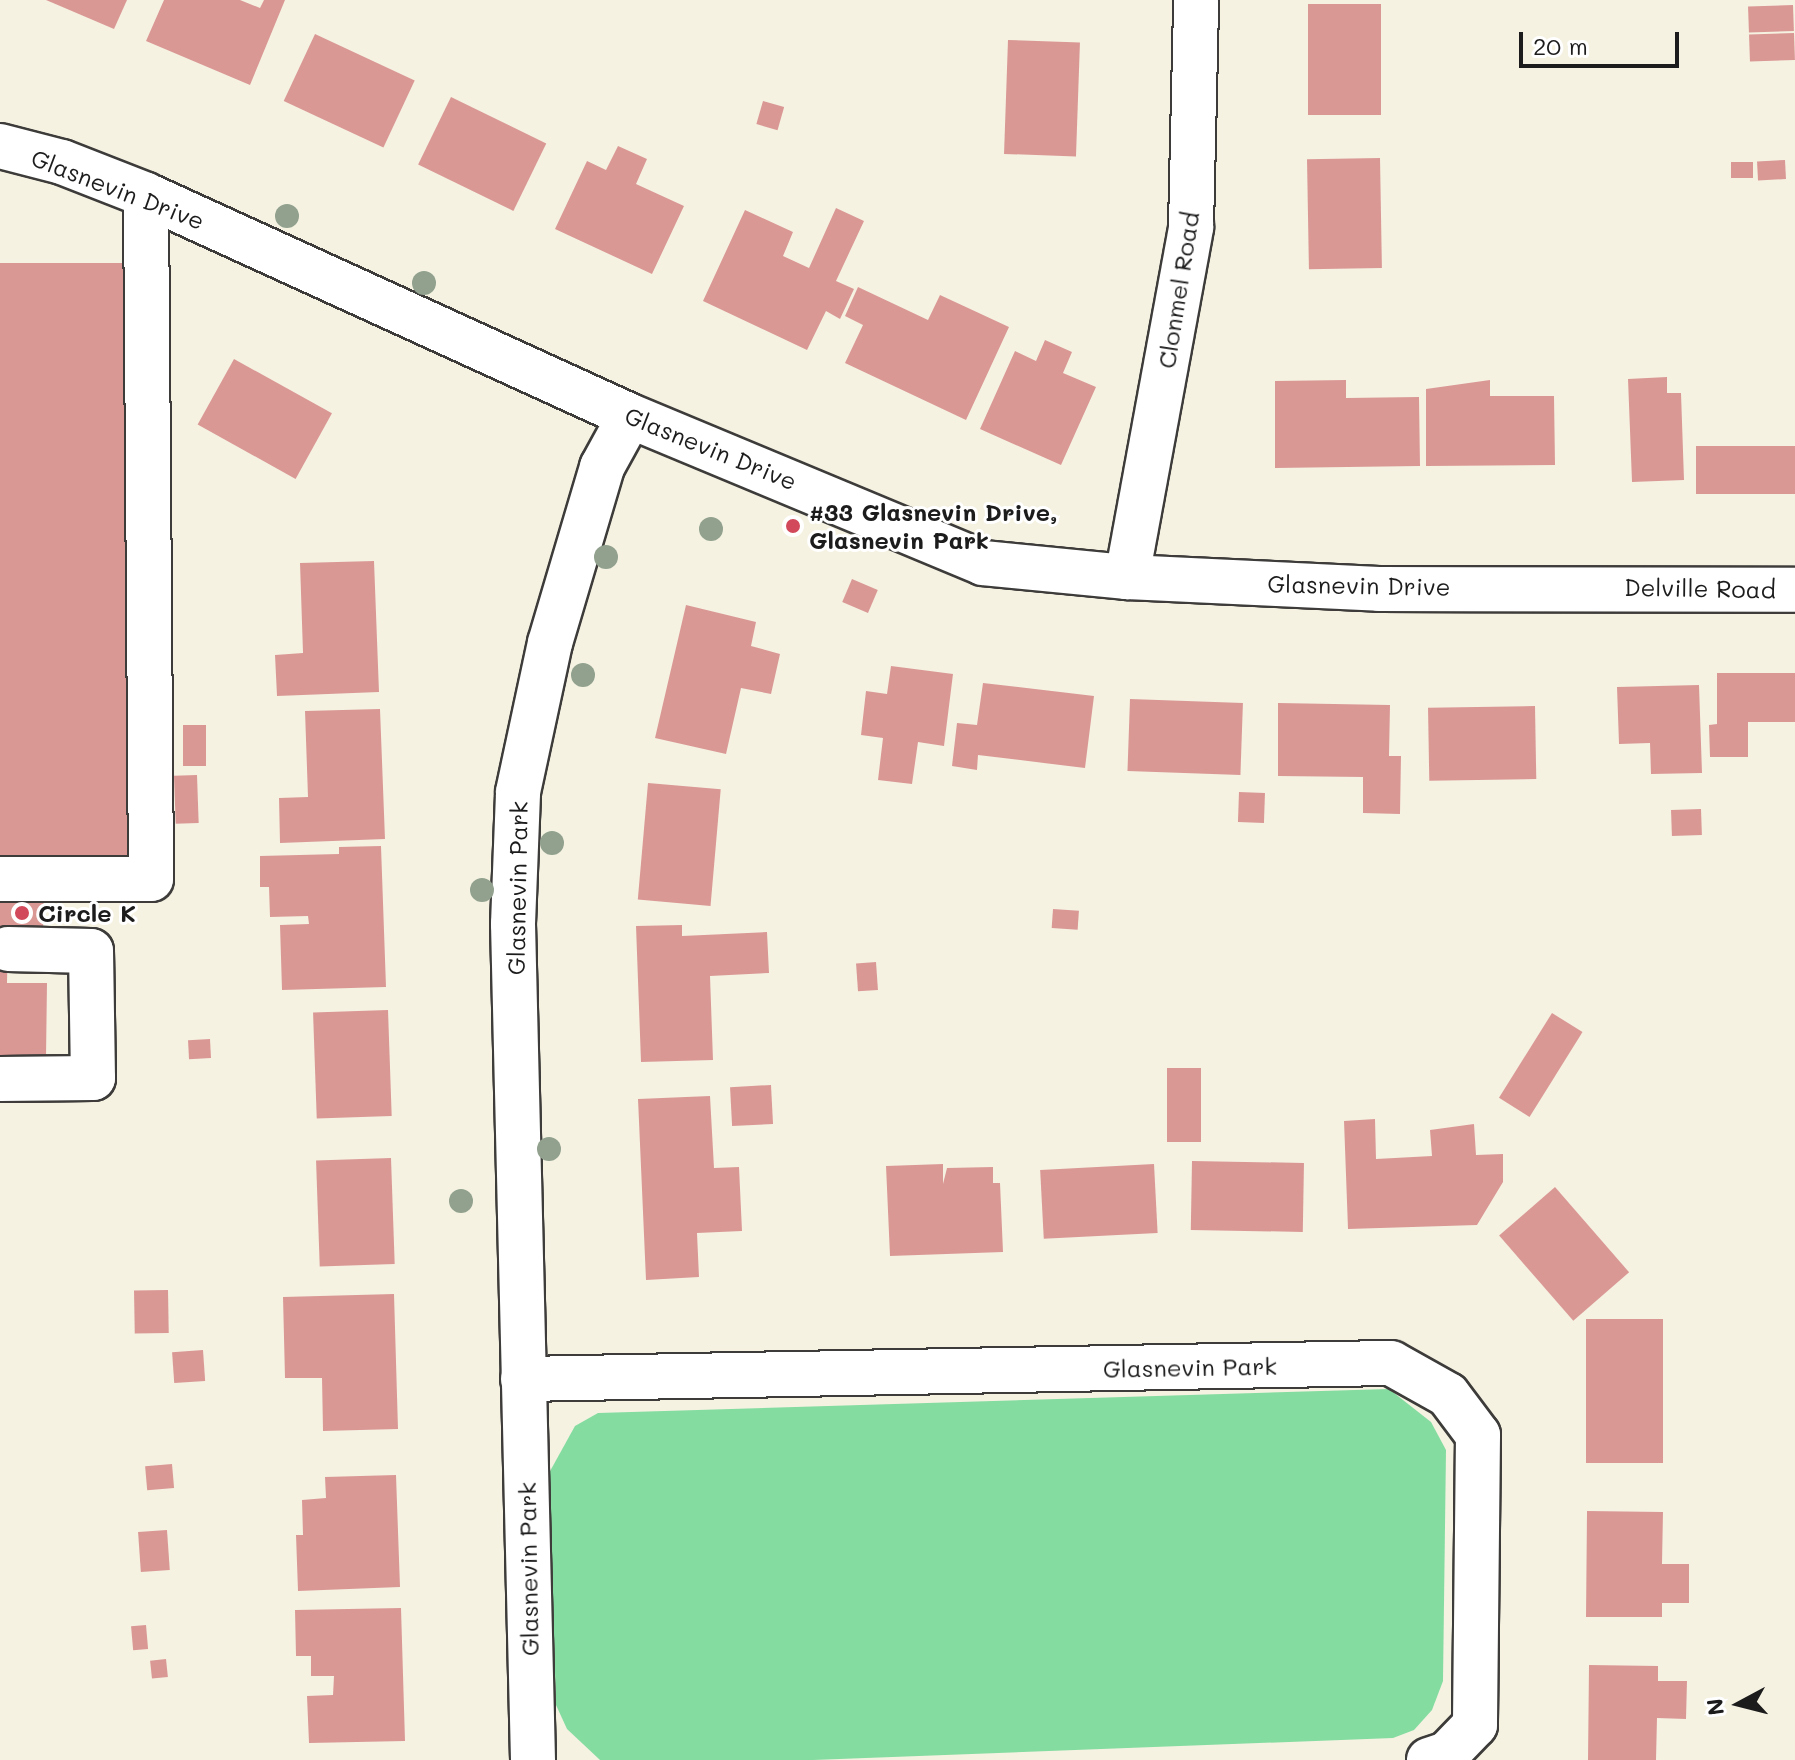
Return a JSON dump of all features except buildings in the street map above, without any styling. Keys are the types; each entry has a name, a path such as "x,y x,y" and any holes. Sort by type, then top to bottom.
{"street":[{"name":"Clonmel Road","path":"1127,577 1191,227 1196,0"},
{"name":"Glasnevin Drive","path":"0,146 62,162 146,195 630,416 983,563 1127,577 1379,589 1604,585"},
{"path":"0,879 151,879 146,195"},
{"name":"Glasnevin Park","path":"533,1760 513,924 518,792 550,643 602,467 630,416"},
{"name":"Delville Road","path":"1604,585 1795,590"},
{"path":"0,1079 93,1078 91,951 8,949"},
{"name":"Glasnevin Park","path":"523,1379 1391,1363 1448,1395 1478,1435 1475,1725 1447,1754 1429,1760"}],"green space":[{"path":"1389,1389 1431,1422 1446,1450 1443,1681 1432,1710 1414,1730 1393,1738 813,1760 600,1760 567,1729 556,1705 549,1473 575,1426 598,1413"}],"place":[{"name":"#33 Glasnevin Drive, Glasnevin Park","path":"793,526"},
{"name":"Circle K","path":"22,913"}]}
